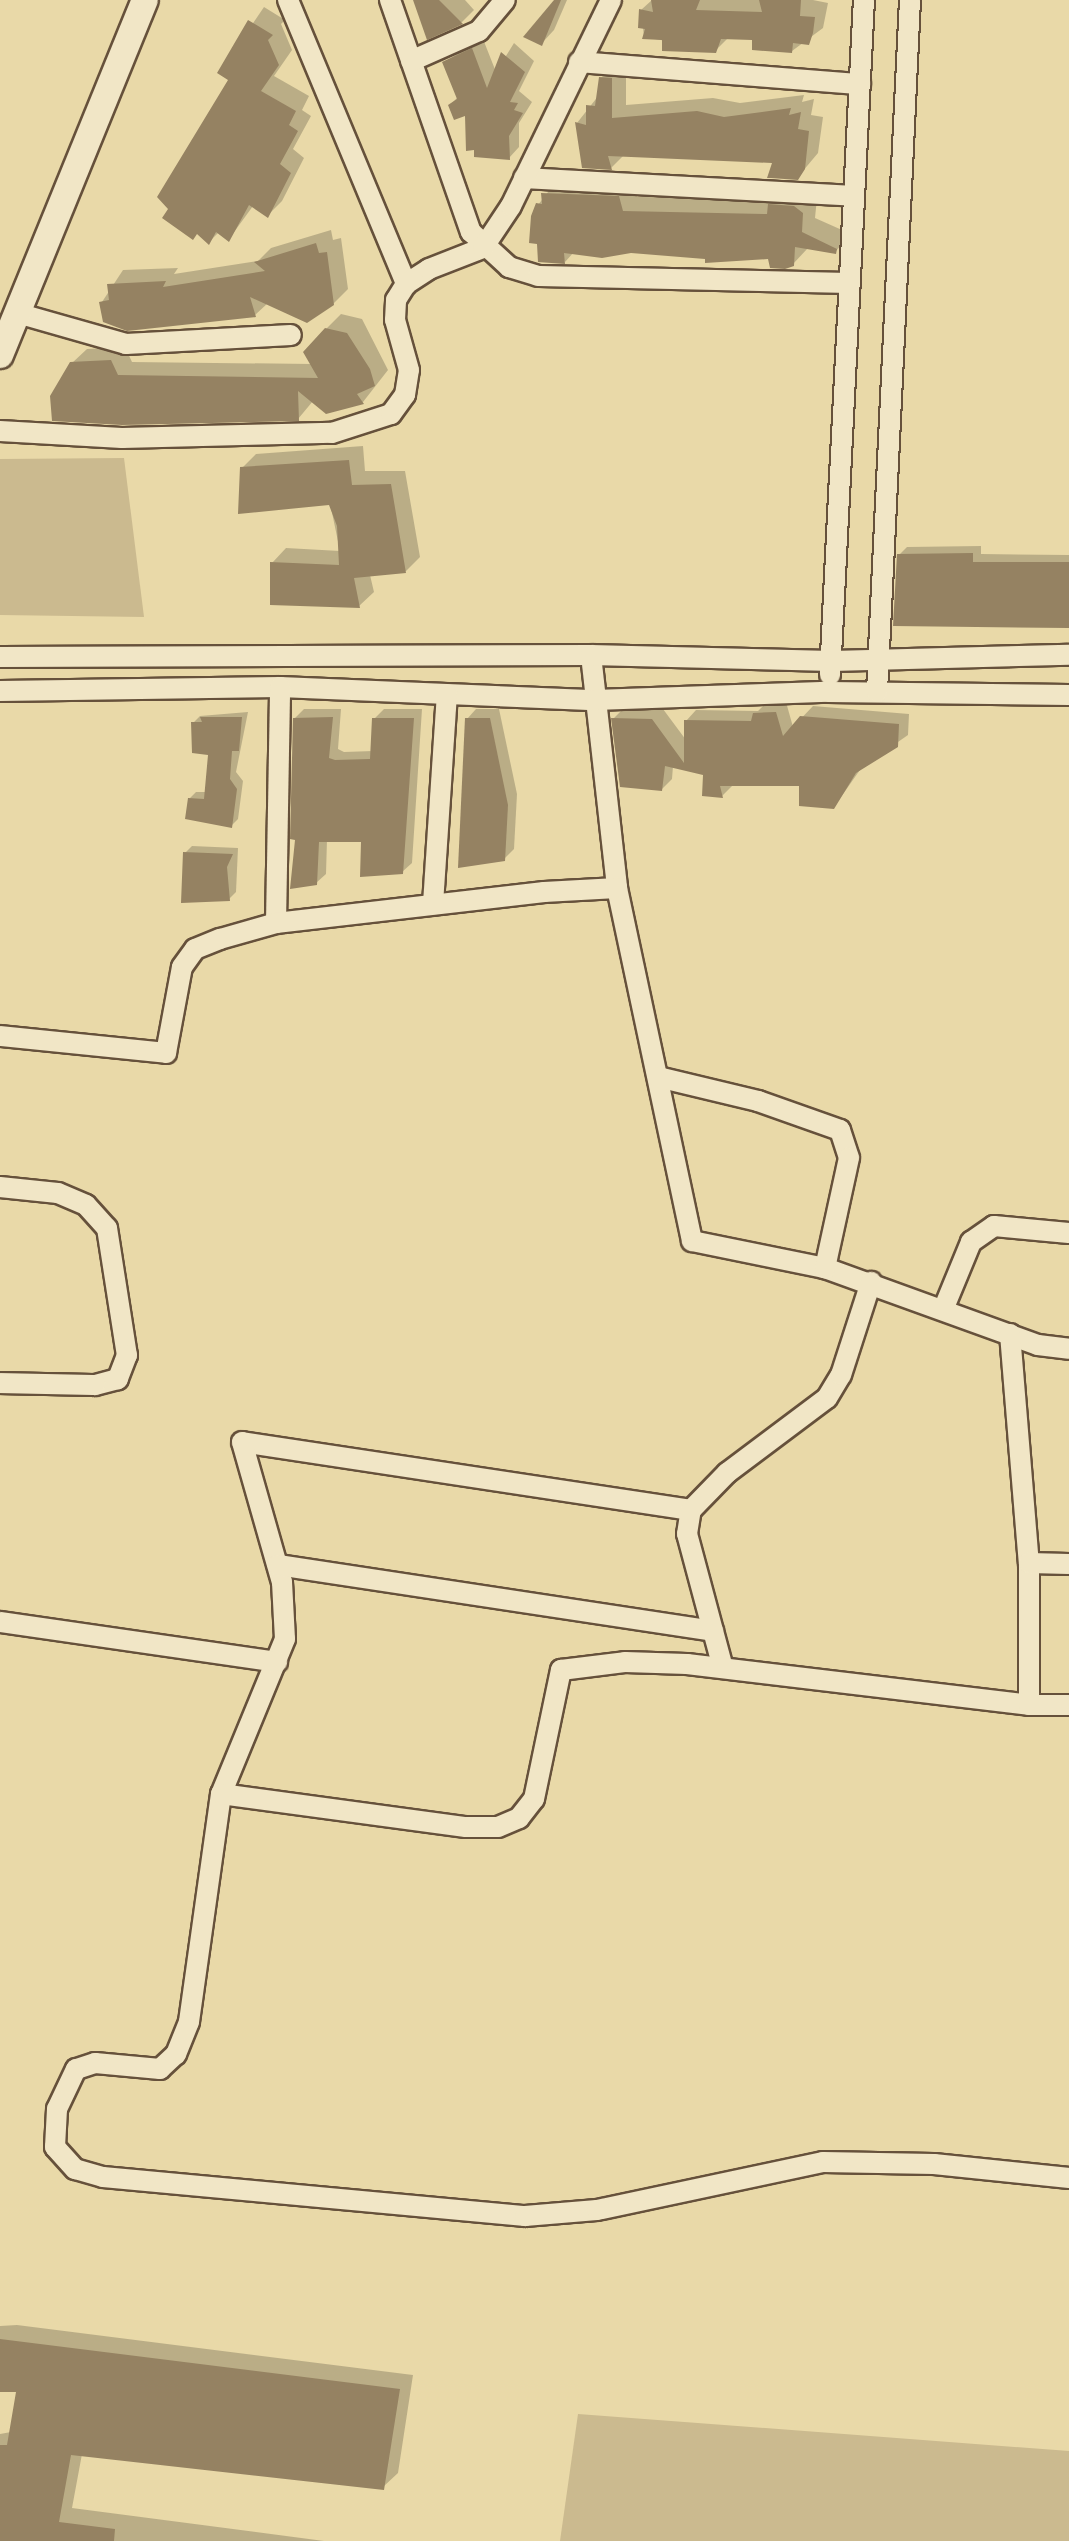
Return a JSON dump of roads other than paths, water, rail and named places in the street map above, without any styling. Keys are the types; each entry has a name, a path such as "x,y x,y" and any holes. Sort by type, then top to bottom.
{"street":[{"path":"0,355 145,0"},
{"path":"288,0 406,284"},
{"path":"390,0 471,232 483,248 509,267 538,276 850,283"},
{"path":"0,431 122,438 332,433 369,425 391,414 405,395 409,370 395,320 396,300 406,284 483,248 524,178 611,0"},
{"path":"828,692 864,0"},
{"path":"877,692 910,0"},
{"path":"411,61 479,31 499,3"},
{"path":"579,62 860,84"},
{"path":"524,178 854,196"},
{"path":"17,313 126,344 291,335"},
{"path":"0,657 591,655 832,661 1069,655"},
{"path":"591,655 617,888 692,1241 825,1268 1010,1334 1069,1349"},
{"path":"0,691 280,687 595,700 828,692 1069,695"},
{"path":"276,923 280,687"},
{"path":"433,904 447,694"},
{"path":"0,1036 166,1053 182,967 195,949 276,923 433,904 617,888"},
{"path":"658,1077 758,1101 840,1130 849,1158 825,1268"},
{"path":"0,1187 58,1193 86,1205 107,1228 127,1355 118,1379 95,1385 0,1383"},
{"path":"943,1310 971,1242 994,1226 1069,1233"},
{"path":"723,1668 687,1534 691,1510 727,1473 827,1398 841,1375 871,1282"},
{"path":"1010,1334 1029,1563 1029,1705"},
{"path":"691,1510 242,1442 278,1565 286,1624 277,1662 221,1794 184,2036 160,2069 95,2063 72,2073 57,2109 53,2141 61,2158 75,2169 137,2182 525,2216 624,2206 823,2162 934,2164 1069,2178"},
{"path":"1029,1563 1069,1564"},
{"path":"278,1565 713,1631"},
{"path":"0,1622 277,1662"},
{"path":"221,1794 466,1827 498,1827 519,1818 534,1799 561,1670 625,1662 723,1668 1029,1705 1069,1705"}]}
